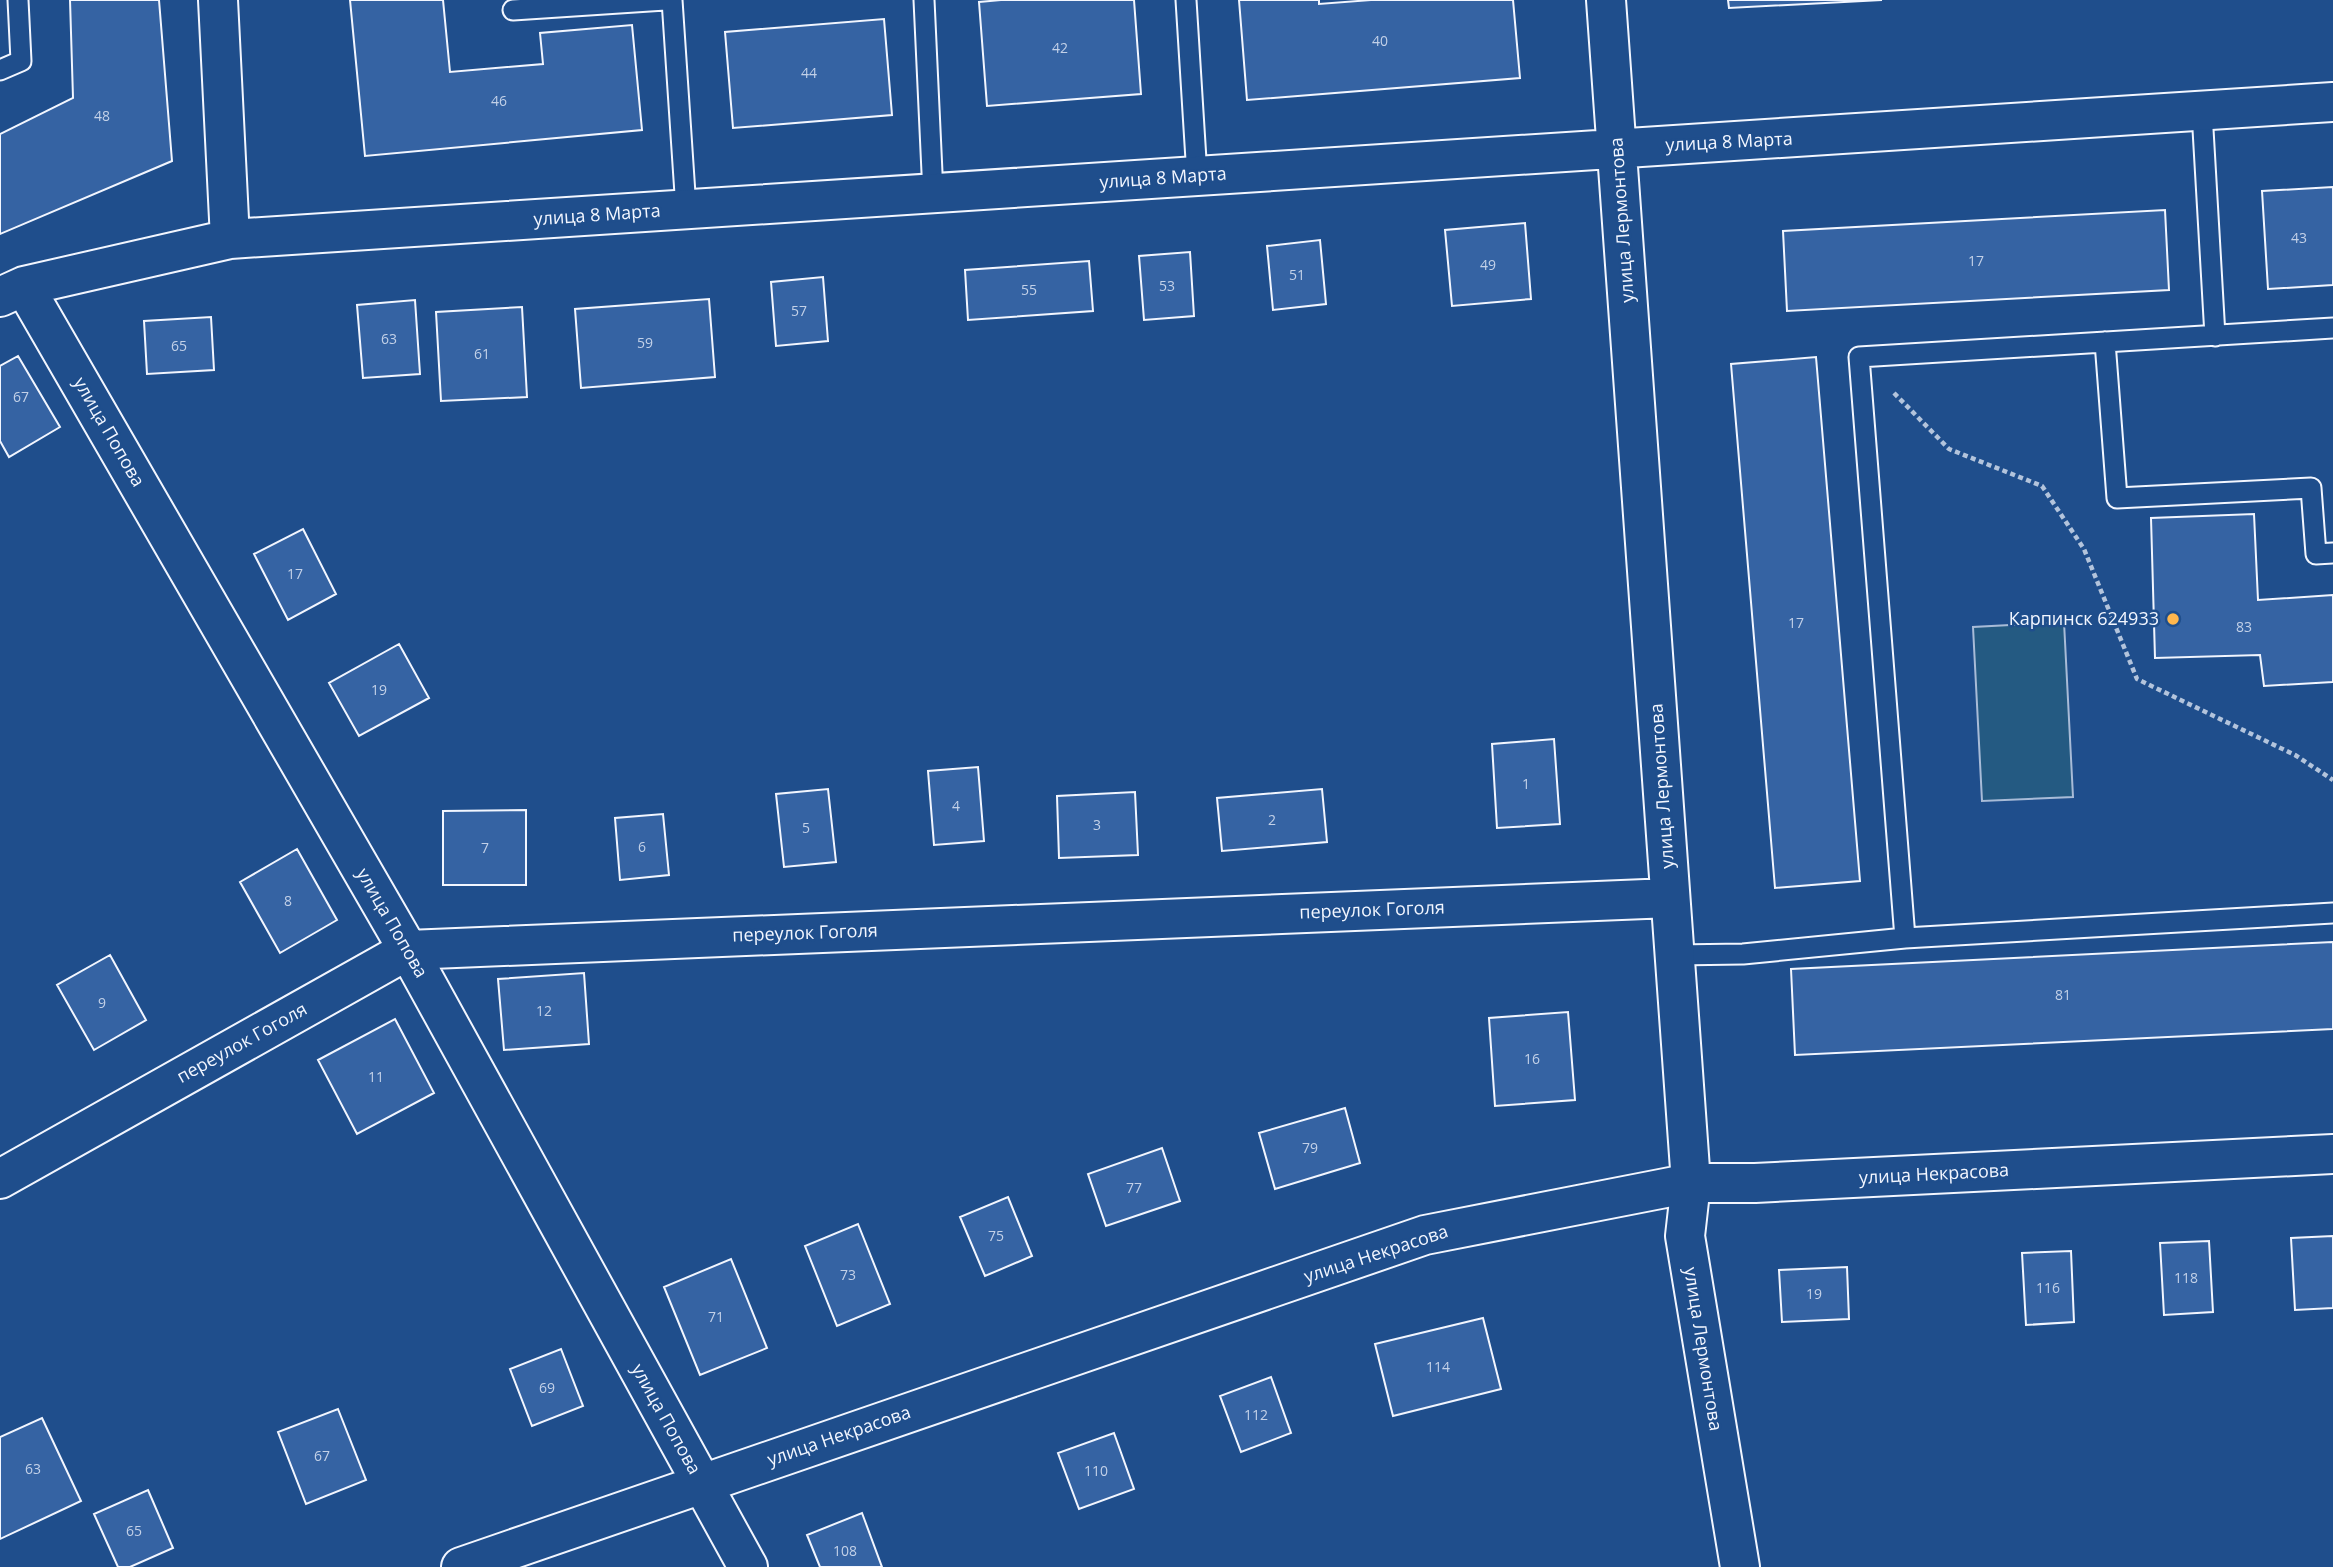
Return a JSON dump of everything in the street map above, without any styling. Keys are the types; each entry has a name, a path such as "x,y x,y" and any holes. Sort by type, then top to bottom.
{"street":[{"path":"218,0 230,239"},
{"name":"улица Лермонтова","path":"1606,0 1691,1182 1685,1237 1740,1567"},
{"name":"улица 8 Марта","path":"12,291 230,239 2333,102"},
{"name":"улица Попова","path":"12,291 408,950 748,1567"},
{"name":"переулок Гоголя","path":"0,1179 408,950 1671,898"},
{"name":"улица Некрасова","path":"461,1567 1425,1235 1691,1182 1755,1183 2333,1154"}],"lane":[{"path":"0,70 21,61 18,0"},
{"path":"513,10 665,0"},
{"path":"672,0 686,209"},
{"path":"924,0 933,194"},
{"path":"1186,0 1197,176"},
{"path":"2202,112 2215,336"},
{"path":"1905,938 1859,357 2333,328"},
{"path":"2105,342 2117,498 2311,488 2316,554 2333,553"},
{"path":"1675,955 1743,954 1905,938 2333,914"}],"path":[{"path":"1859,357 1949,449 2042,486 2084,550 2137,678 2295,755 2333,780"}],"shaded area":[{"path":"2064,622 2073,797 1982,801 1973,627"}],"building":[{"path":"70,0 159,0 172,161 0,234 0,134 73,98"},
{"path":"350,0 443,0 450,72 543,64 540,33 632,25 642,130 365,156"},
{"path":"1134,0 1141,94 987,106 979,2"},
{"path":"1239,0 1319,0 1319,4 1371,0 1513,0 1520,78 1247,100"},
{"path":"1728,0 1882,0 1729,8"},
{"path":"884,19 892,115 733,128 725,32"},
{"path":"2333,187 2333,285 2268,289 2262,191"},
{"path":"2165,210 2169,290 1787,311 1783,231"},
{"path":"1525,223 1531,299 1452,306 1445,230"},
{"path":"1320,240 1326,304 1273,310 1267,246"},
{"path":"1190,252 1194,316 1144,320 1139,256"},
{"path":"1089,261 1093,311 968,320 965,270"},
{"path":"823,277 828,341 776,346 771,282"},
{"path":"709,299 715,377 581,388 575,309"},
{"path":"415,300 420,374 363,378 357,305"},
{"path":"522,307 527,397 441,401 436,312"},
{"path":"211,317 214,370 147,374 144,321"},
{"path":"18,356 60,427 9,457 0,441 0,366"},
{"path":"1816,357 1860,881 1775,888 1731,364"},
{"path":"2254,514 2258,600 2333,595 2333,682 2264,686 2260,655 2155,658 2151,518"},
{"path":"303,529 336,594 288,620 254,554"},
{"path":"399,644 429,698 359,736 329,683"},
{"path":"1554,739 1560,824 1497,828 1492,744"},
{"path":"978,767 984,841 934,845 928,771"},
{"path":"828,789 836,862 784,867 776,794"},
{"path":"1322,789 1327,842 1222,851 1217,798"},
{"path":"1135,792 1138,855 1059,858 1057,796"},
{"path":"526,810 526,885 443,885 443,811"},
{"path":"663,814 669,875 620,880 615,818"},
{"path":"297,849 337,920 280,953 240,882"},
{"path":"2333,942 2333,1029 1795,1055 1791,969"},
{"path":"110,955 146,1020 94,1050 57,985"},
{"path":"584,973 589,1044 504,1050 498,979"},
{"path":"1568,1012 1575,1100 1495,1106 1489,1018"},
{"path":"395,1019 434,1093 357,1134 318,1060"},
{"path":"1345,1108 1360,1163 1275,1189 1259,1133"},
{"path":"1162,1148 1180,1201 1106,1226 1088,1174"},
{"path":"1008,1197 1032,1256 985,1276 960,1217"},
{"path":"858,1224 890,1304 837,1326 805,1246"},
{"path":"2333,1236 2333,1308 2295,1310 2291,1238"},
{"path":"2209,1241 2213,1312 2164,1315 2160,1243"},
{"path":"2071,1251 2074,1322 2026,1325 2022,1253"},
{"path":"731,1259 767,1348 700,1375 664,1287"},
{"path":"1847,1267 1849,1319 1782,1322 1779,1270"},
{"path":"1483,1318 1501,1389 1393,1416 1375,1344"},
{"path":"561,1349 583,1406 532,1426 510,1369"},
{"path":"1271,1377 1291,1433 1241,1452 1220,1396"},
{"path":"338,1409 366,1480 306,1504 278,1432"},
{"path":"42,1418 81,1501 0,1539 0,1437"},
{"path":"1114,1433 1134,1489 1079,1509 1058,1453"},
{"path":"148,1490 173,1548 130,1567 118,1567 94,1514"},
{"path":"862,1513 882,1567 820,1567 807,1535"}],"place":[{"name":"Карпинск 624933","path":"2173,619"}]}
